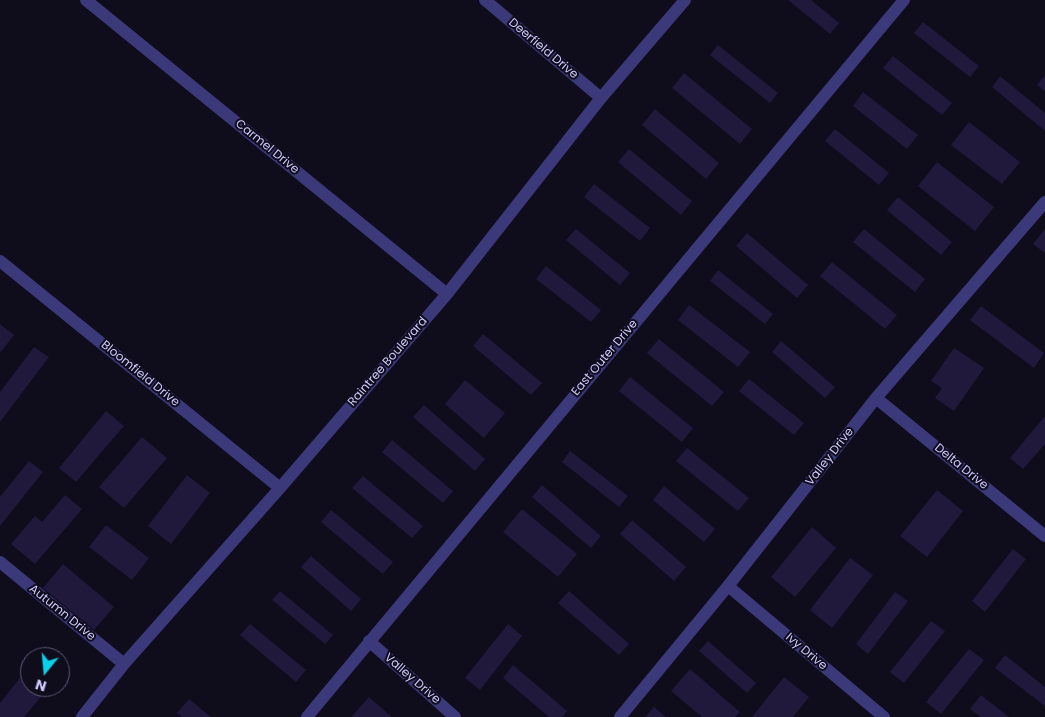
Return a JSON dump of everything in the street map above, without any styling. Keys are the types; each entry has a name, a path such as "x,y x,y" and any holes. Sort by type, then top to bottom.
{"street":[{"name":"Carmel Drive","path":"86,0 447,294"},
{"name":"Deerfield Drive","path":"485,0 601,98"},
{"name":"Raintree Boulevard","path":"82,717 124,664 280,488 447,294 601,98 685,0"},
{"name":"East Outer Drive","path":"307,717 904,0"},
{"name":"Valley Drive","path":"620,717 728,586 876,398 1045,202"},
{"name":"Bloomfield Drive","path":"0,261 280,488"},
{"name":"Delta Drive","path":"876,398 1045,536"},
{"name":"Autumn Drive","path":"0,562 124,664"},
{"name":"Ivy Drive","path":"728,586 884,717"},
{"name":"Valley Drive","path":"369,642 455,717"}],"building":[{"path":"788,0 811,0 839,23 830,34"},
{"path":"923,22 979,66 970,77 914,33"},
{"path":"718,45 778,93 770,103 710,55"},
{"path":"893,56 952,103 942,115 883,68"},
{"path":"684,73 752,129 740,144 672,88"},
{"path":"1045,75 1045,91 1037,85"},
{"path":"1000,76 1045,113 1045,131 992,87"},
{"path":"863,92 918,135 907,149 853,106"},
{"path":"655,109 719,163 706,179 642,125"},
{"path":"969,122 1020,162 1002,184 951,145"},
{"path":"835,129 889,173 879,185 825,141"},
{"path":"629,149 692,201 681,215 618,162"},
{"path":"937,162 994,207 975,231 918,186"},
{"path":"594,184 650,228 640,241 584,197"},
{"path":"898,197 952,242 941,255 887,210"},
{"path":"576,229 630,273 620,285 566,240"},
{"path":"864,229 925,279 915,292 853,242"},
{"path":"1045,229 1045,253 1033,244"},
{"path":"747,233 808,285 797,298 736,246"},
{"path":"832,262 897,315 885,329 820,276"},
{"path":"546,266 601,310 591,322 536,279"},
{"path":"718,270 773,314 765,324 710,281"},
{"path":"689,305 750,352 738,367 678,320"},
{"path":"981,306 1044,353 1034,368 970,320"},
{"path":"0,324 14,335 0,353"},
{"path":"483,334 542,383 531,395 473,346"},
{"path":"659,339 724,392 712,406 647,353"},
{"path":"781,341 835,387 825,398 772,352"},
{"path":"34,347 49,357 0,422 0,392"},
{"path":"954,348 984,368 954,411 935,398 942,388 931,381"},
{"path":"630,377 693,428 682,442 619,391"},
{"path":"749,379 804,423 794,435 739,391"},
{"path":"465,380 505,413 484,438 445,404"},
{"path":"424,405 485,459 475,471 413,417"},
{"path":"106,411 124,426 76,482 59,468"},
{"path":"1045,416 1045,444 1023,469 1010,458"},
{"path":"142,437 167,458 124,508 99,487"},
{"path":"392,440 453,491 443,503 382,452"},
{"path":"687,448 749,498 738,511 676,461"},
{"path":"570,451 628,496 619,507 562,462"},
{"path":"29,461 43,472 0,526 0,497"},
{"path":"187,475 210,493 171,544 148,526"},
{"path":"363,476 423,526 412,538 352,488"},
{"path":"542,485 601,536 591,548 532,497"},
{"path":"664,486 715,529 704,542 653,500"},
{"path":"937,490 963,511 927,557 900,536"},
{"path":"65,495 82,509 35,564 11,544 35,516 42,522"},
{"path":"522,509 577,554 558,577 503,532"},
{"path":"331,510 393,562 383,574 321,522"},
{"path":"632,520 686,567 674,581 620,534"},
{"path":"106,525 149,558 132,580 89,547"},
{"path":"812,527 836,548 795,597 771,577"},
{"path":"1013,549 1026,559 985,612 972,601"},
{"path":"311,556 361,599 351,611 301,567"},
{"path":"850,558 873,575 832,628 810,610"},
{"path":"63,564 114,607 94,630 43,588"},
{"path":"280,591 333,635 325,644 272,600"},
{"path":"569,591 629,644 619,655 558,603"},
{"path":"895,592 908,601 868,654 856,644"},
{"path":"931,621 945,631 904,683 890,672"},
{"path":"250,624 306,670 296,682 240,635"},
{"path":"508,624 522,636 480,690 465,678"},
{"path":"708,641 756,683 747,693 699,651"},
{"path":"969,649 984,660 941,714 926,702"},
{"path":"1005,655 1045,687 1045,706 995,668"},
{"path":"513,665 567,711 562,717 549,717 503,678"},
{"path":"690,669 740,712 735,717 702,717 671,691"},
{"path":"784,677 809,697 793,717 752,717"},
{"path":"20,678 20,697 41,697 24,717 0,717 0,703"},
{"path":"981,695 1009,717 981,717 970,709"},
{"path":"369,697 392,717 353,717"},
{"path":"189,699 211,717 182,717 177,713"},
{"path":"654,707 666,717 645,717"}]}
